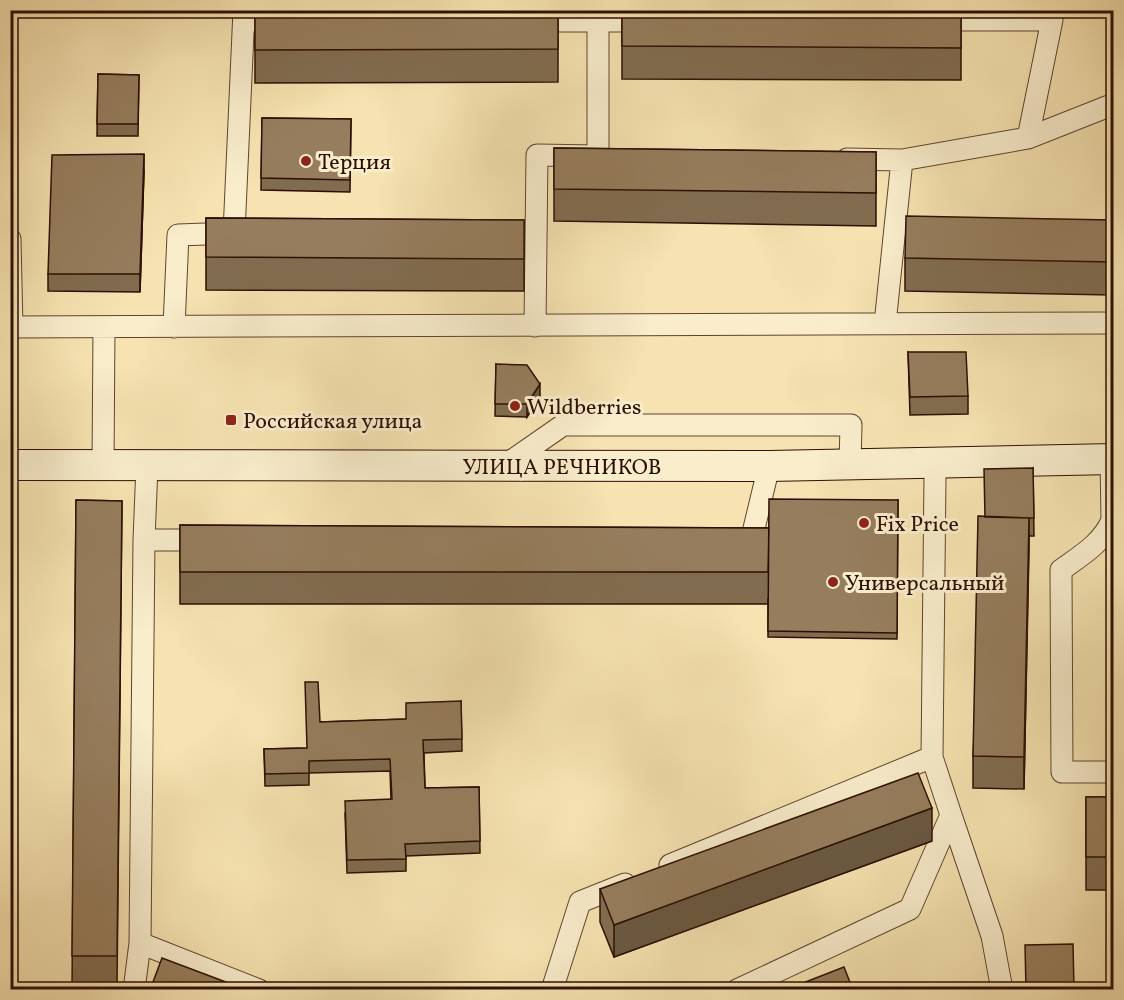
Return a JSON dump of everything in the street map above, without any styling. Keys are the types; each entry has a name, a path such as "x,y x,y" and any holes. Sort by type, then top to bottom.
{"street":[{"path":"234,233 244,16 303,21"},
{"path":"516,21 598,16 670,21"},
{"path":"598,16 598,156"},
{"path":"921,20 1052,20 1028,138"},
{"path":"832,159 902,160 1028,138 1113,104"},
{"path":"535,326 537,155 621,156"},
{"path":"885,324 902,160"},
{"path":"174,327 178,235 257,233"},
{"path":"513,235 536,235"},
{"path":"10,239 11,327 1113,323"},
{"path":"894,239 917,239"},
{"path":"103,466 104,327"},
{"path":"504,466 563,425 851,425 850,464"},
{"path":"1112,459 1112,520 1108,530 1096,544 1061,570 1062,772 1113,772"},
{"name":"УЛИЦА РЕЧНИКОВ","path":"10,465 768,466 1112,459"},
{"path":"934,464 932,757 992,936 1002,990"},
{"path":"134,990 140,943 144,540 147,466"},
{"path":"727,545 750,545 768,466"},
{"path":"144,540 227,541"},
{"path":"552,990 580,902 932,757"},
{"path":"737,990 910,909 951,815"},
{"path":"140,943 259,990"}],"building":[{"path":"255,10 558,10 558,49 255,50"},
{"path":"622,10 961,10 961,48 622,46"},
{"path":"98,74 139,75 138,124 97,124"},
{"name":"Терция","path":"262,118 351,119 350,180 261,178"},
{"path":"554,148 876,152 876,193 554,189"},
{"path":"144,154 140,274 48,274 52,155"},
{"path":"906,216 1113,220 1113,262 905,258"},
{"path":"206,218 524,220 524,259 206,257"},
{"path":"908,352 966,352 968,396 910,397"},
{"name":"Wildberries","path":"496,364 527,365 540,384 527,404 495,404"},
{"path":"1033,468 1034,518 985,517 984,469"},
{"name":"Универсальный","path":"769,499 898,500 897,633 768,631"},
{"path":"76,500 122,501 117,956 72,956"},
{"path":"978,516 1029,518 1024,757 973,756"},
{"path":"180,525 769,528 768,572 180,572"},
{"path":"305,682 318,682 320,722 406,719 406,703 461,701 462,739 423,740 425,788 479,787 480,841 405,844 406,859 347,860 345,801 392,799 390,759 309,761 309,773 265,774 264,749 307,748"},
{"path":"918,773 932,808 614,925 600,889"},
{"path":"1086,797 1113,797 1113,857 1086,857"},
{"path":"1073,944 1074,990 1026,990 1025,945"},
{"path":"162,958 247,990 150,990"},
{"path":"844,967 853,990 785,990"}],"place":[{"name":"Терция","path":"306,161"},
{"name":"Wildberries","path":"515,406"},
{"name":"Российская улица","path":"231,420"},
{"name":"Fix Price","path":"864,523"},
{"name":"Универсальный","path":"833,582"}]}
